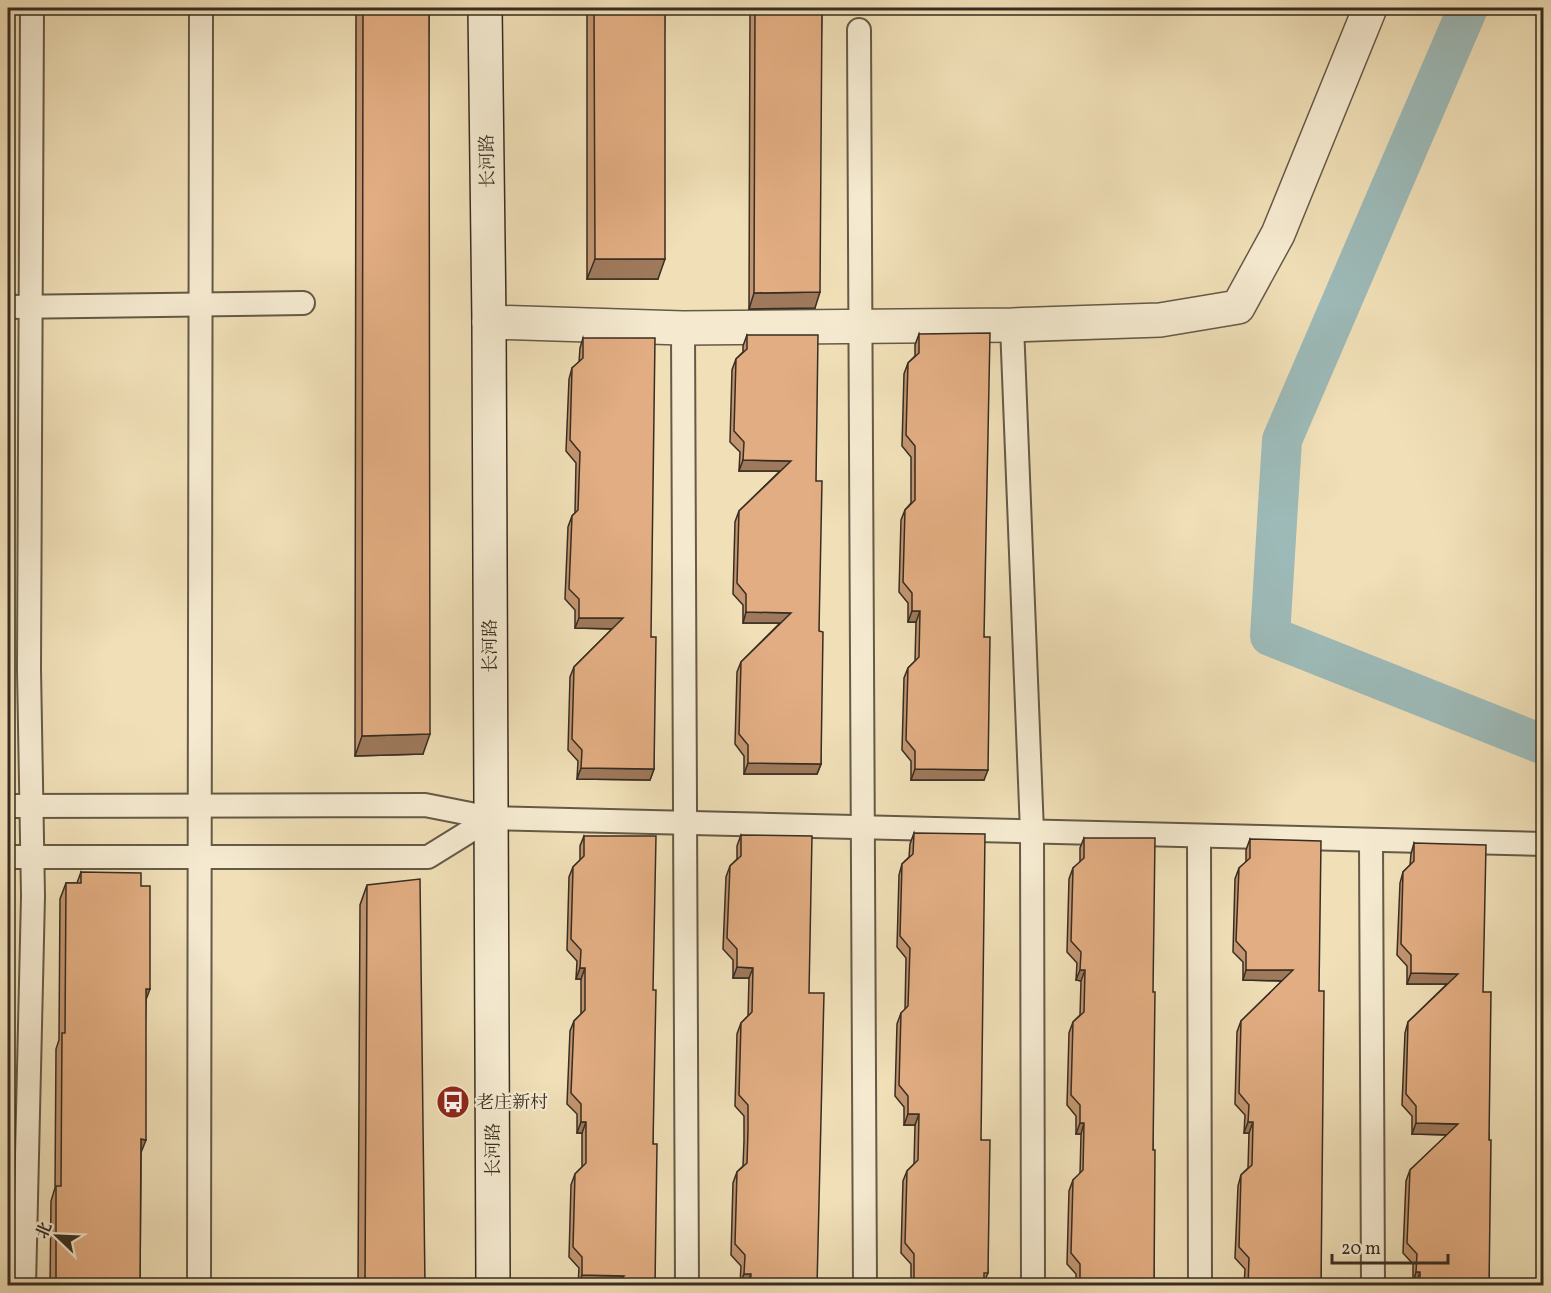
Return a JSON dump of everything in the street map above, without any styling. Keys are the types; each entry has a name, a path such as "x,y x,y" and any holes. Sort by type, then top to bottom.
{"street":[{"name":"长河路","path":"485,8 489,322 493,1286"},
{"path":"489,322 683,328 1012,325 1160,320 1238,307 1278,234 1370,8"}],"lane":[{"path":"24,1286 33,896 29,669 32,8"},
{"path":"199,1286 201,8"},
{"path":"859,30 865,1286"},
{"path":"8,307 303,303"},
{"path":"1012,325 1032,832 1033,1286"},
{"path":"683,328 687,1286"},
{"path":"8,806 425,805 491,818 1544,844"},
{"path":"8,857 428,857 491,818"},
{"path":"1199,836 1200,1286"},
{"path":"1371,841 1373,1286"}],"building":[{"path":"363,8 429,8 430,734 362,736"},
{"path":"594,8 665,8 665,259 595,259"},
{"path":"755,8 822,8 820,292 754,293"},
{"path":"990,333 984,637 990,637 988,770 915,769 915,751 906,740 908,668 919,657 920,611 912,611 912,593 903,582 905,510 915,500 915,446 906,435 908,363 919,353 919,334"},
{"path":"747,335 818,335 816,481 822,481 819,631 823,632 821,764 748,763 748,745 739,734 741,662 791,613 746,612 746,594 737,583 739,511 791,461 743,460 744,442 734,431 736,359 747,349"},
{"path":"583,338 655,338 651,637 656,637 654,769 581,768 582,750 572,739 574,667 623,618 579,618 579,599 569,589 572,516 578,510 580,452 570,440 572,368 583,358"},
{"path":"914,833 985,834 981,1140 990,1140 988,1273 984,1273 984,1286 914,1286 914,1254 905,1243 907,1171 918,1160 919,1114 908,1114 908,1096 899,1085 901,1013 908,1006 910,948 900,936 902,864 913,854"},
{"path":"741,835 812,836 809,993 824,993 817,1286 750,1286 751,1274 744,1274 745,1255 735,1244 737,1172 747,1163 748,1130 748,1105 739,1095 741,1023 752,1012 753,968 737,967 737,949 727,938 730,866 741,856"},
{"path":"584,836 656,836 653,990 656,990 653,1144 657,1144 655,1286 614,1286 624,1276 582,1275 582,1257 573,1247 575,1174 586,1163 586,1122 581,1122 581,1104 571,1093 574,1021 585,1010 585,968 580,968 581,950 571,939 573,867 584,856"},
{"path":"1084,838 1155,838 1154,1286 1080,1282 1080,1264 1071,1253 1073,1180 1083,1170 1084,1123 1080,1123 1080,1105 1071,1095 1073,1022 1084,1012 1085,970 1080,970 1081,952 1071,941 1073,868 1084,858"},
{"path":"1250,839 1321,841 1319,991 1324,991 1321,1286 1248,1286 1249,1258 1239,1247 1241,1175 1252,1165 1253,1122 1248,1122 1249,1105 1239,1093 1241,1021 1293,970 1246,970 1246,952 1236,941 1239,868 1250,858"},
{"path":"1414,843 1486,845 1483,992 1491,992 1489,1286 1420,1286 1420,1272 1416,1272 1417,1254 1407,1243 1410,1170 1458,1124 1416,1123 1416,1106 1406,1094 1408,1022 1458,974 1411,973 1411,955 1401,944 1403,872 1414,861"},
{"path":"81,872 141,873 141,886 150,886 150,989 146,989 146,1140 141,1139 140,1286 56,1286 56,1186 61,1186 62,1033 65,1033 66,883 81,883"},
{"path":"420,879 425,1286 365,1286 367,885"}],"waterway":[{"path":"1468,8 1282,440 1270,636 1544,745"}],"place":[{"name":"老庄新村","path":"453,1102"}]}
